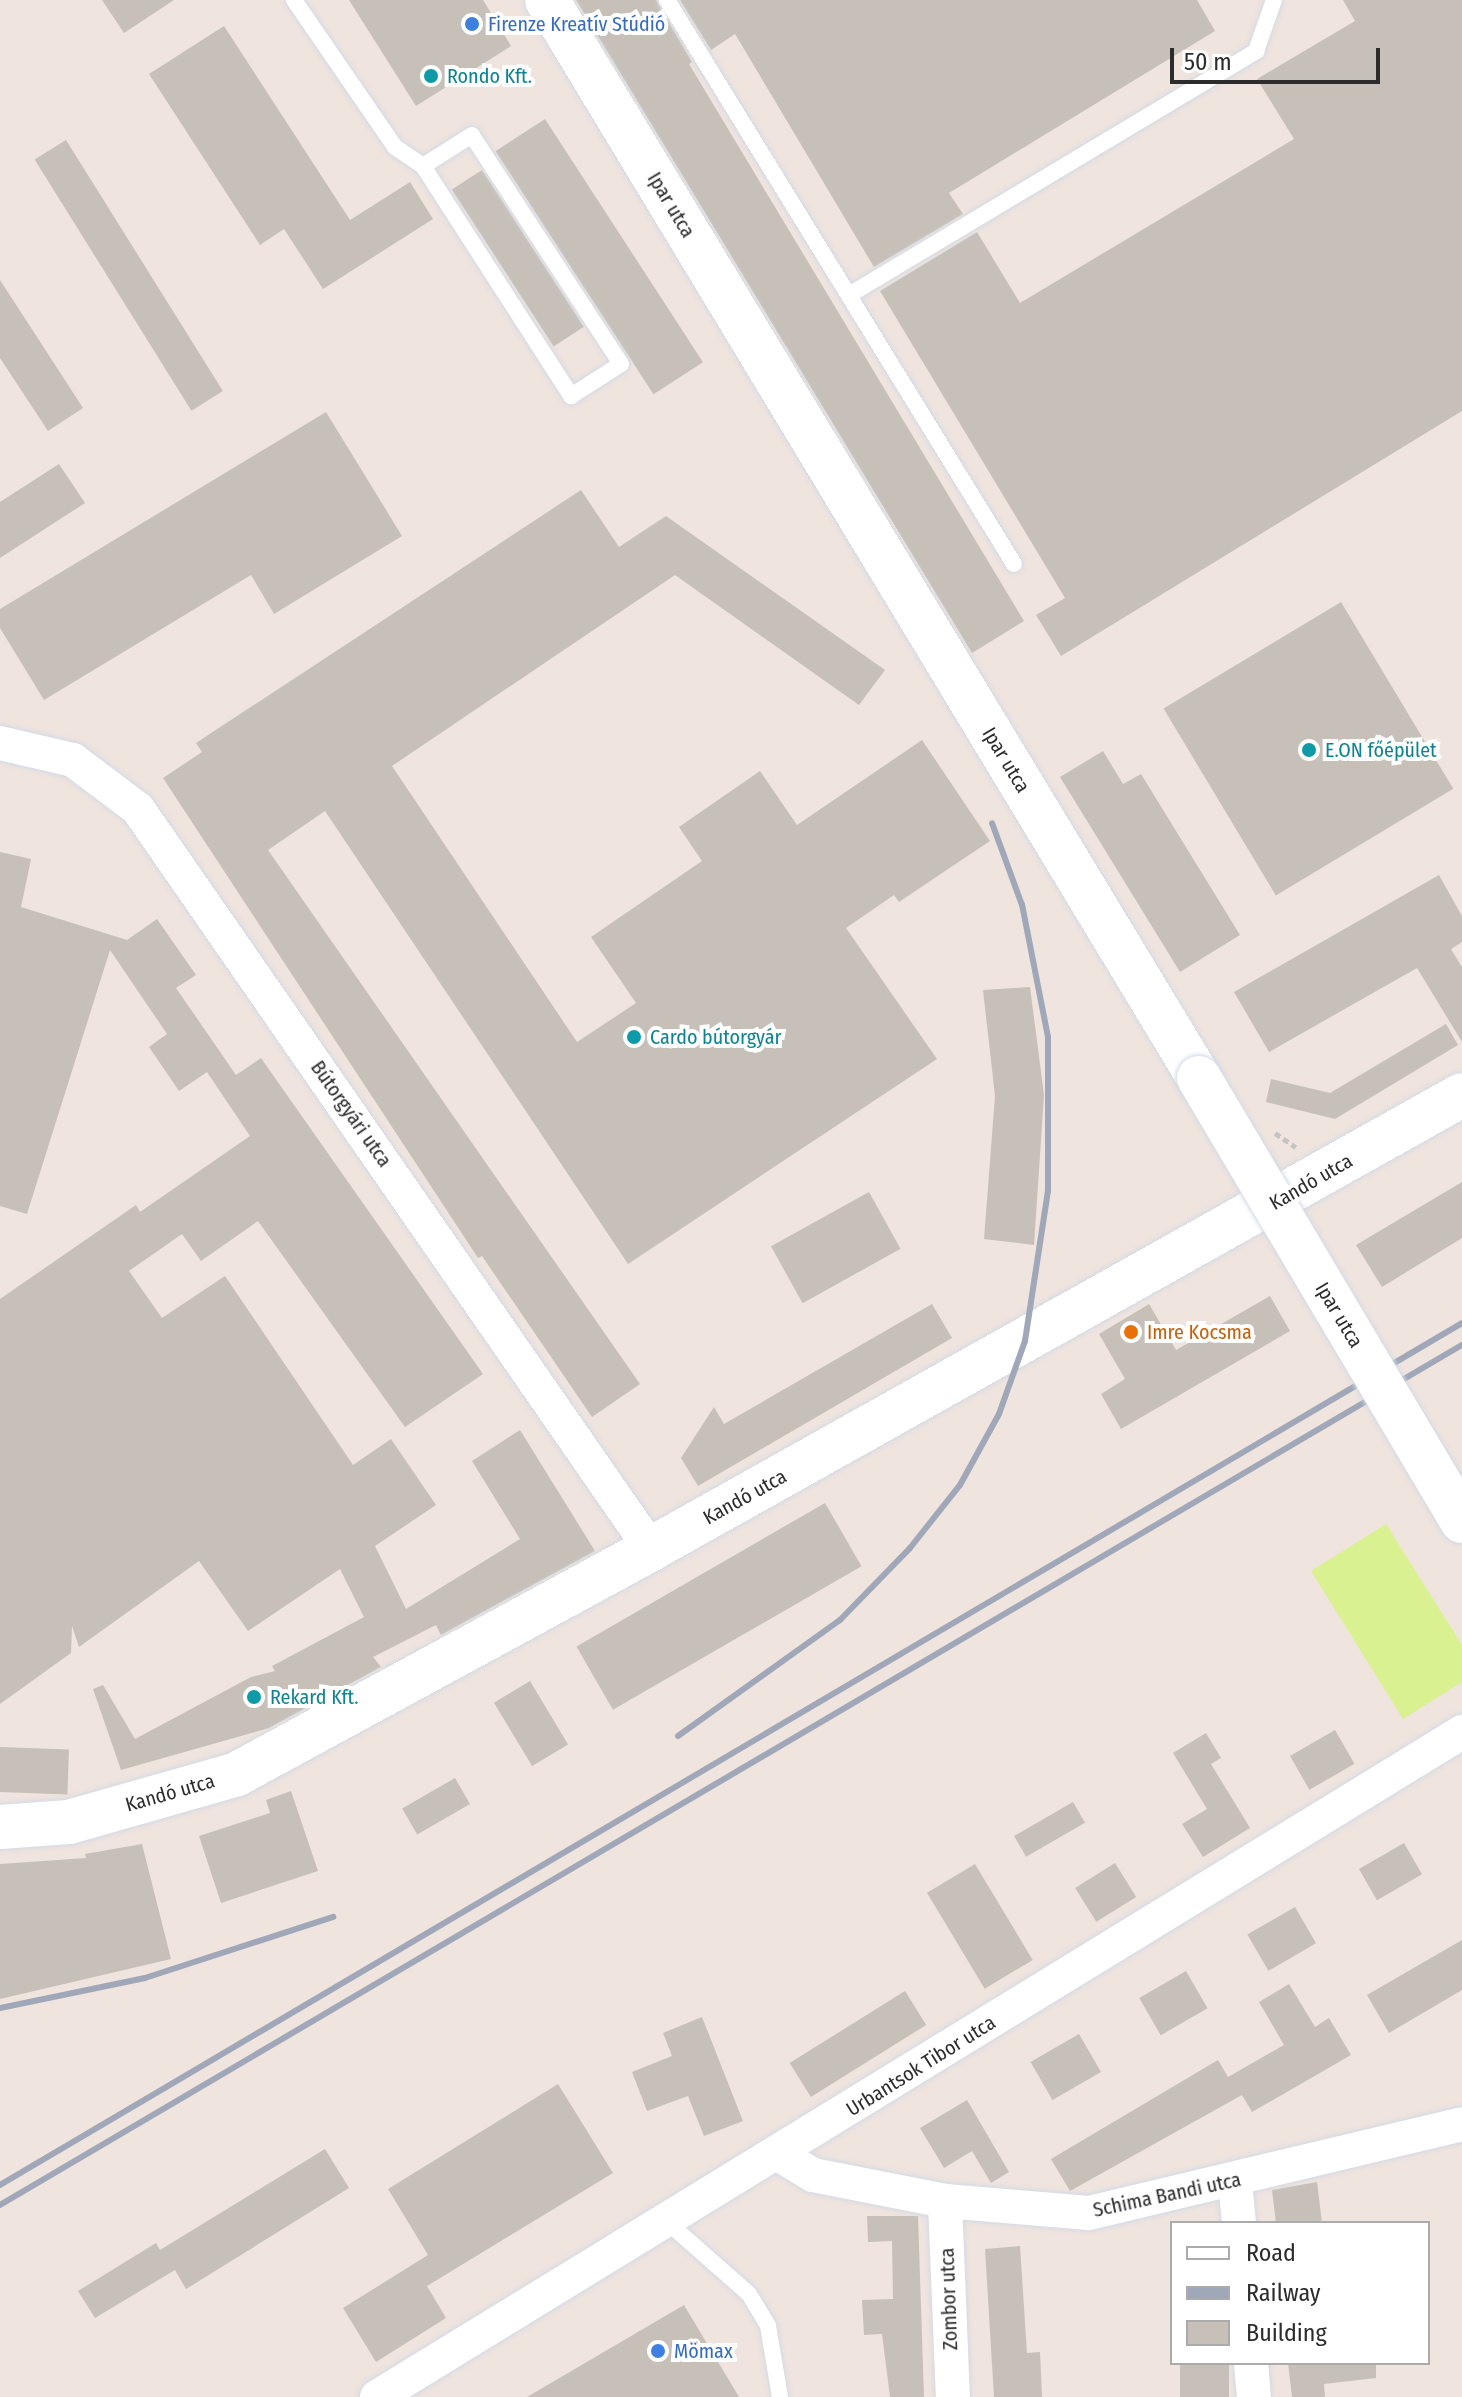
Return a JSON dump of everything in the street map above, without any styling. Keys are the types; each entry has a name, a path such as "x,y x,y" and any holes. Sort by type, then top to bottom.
{"street":[{"name":"Ipar utca","path":"547,0 1199,1078 1462,1521"},
{"name":"Bútorgyári utca","path":"0,743 73,760 138,809 651,1549"},
{"name":"Kandó utca","path":"0,1827 69,1822 237,1774 651,1549 1462,1095"},
{"name":"Urbantsok Tibor utca","path":"377,2397 1462,1732"},
{"name":"Schima Bandi utca","path":"778,2154 813,2175 945,2201 1089,2213 1235,2181 1462,2124"},
{"path":"1235,2181 1239,2221"},
{"name":"Zombor utca","path":"945,2201 953,2397"},
{"path":"1251,2365 1254,2397"}],"lane":[{"path":"294,0 395,147 423,166 571,396 621,364 472,135 423,166"},
{"path":"667,0 1014,564"},
{"path":"849,295 1256,51 1274,0"},
{"path":"665,2220 749,2294 768,2326 780,2397"}],"green space":[{"path":"1386,1524 1462,1645 1462,1682 1403,1719 1311,1571"}],"building":[{"path":"102,0 174,0 124,33"},
{"name":"Rondo Kft.","path":"349,0 483,0 511,46 416,106"},
{"path":"576,0 656,0 692,62 689,64 1024,621 972,653"},
{"path":"680,0 1197,0 1215,31 949,193 963,214 874,267 735,34 711,50"},
{"path":"1343,0 1462,0 1462,411 1061,656 1036,615 1065,598 880,291 977,232 1020,303 1294,139 1257,79 1355,21"},
{"path":"224,26 350,220 410,182 433,219 323,289 284,229 260,245 149,74"},
{"path":"545,119 703,362 653,394 496,151"},
{"path":"66,140 223,391 191,411 35,160"},
{"path":"482,170 584,327 554,346 452,190"},
{"path":"0,280 83,408 48,431 0,358"},
{"path":"326,412 402,536 274,614 251,575 44,700 0,628 0,609"},
{"path":"59,464 85,503 0,558 0,502"},
{"path":"581,490 619,547 666,516 885,670 859,705 675,575 392,766 577,1042 636,1003 591,937 702,861 679,827 760,771 797,825 922,740 990,841 899,902 894,895 846,928 937,1059 628,1264 325,811 268,850 640,1384 592,1417 482,1256 478,1258 163,778 202,752 196,743"},
{"name":"E.ON főépület","path":"1341,602 1453,789 1276,895 1164,709"},
{"path":"1103,751 1123,784 1141,774 1240,935 1180,972 1060,777"},
{"path":"0,852 31,859 21,907 127,940 157,919 196,975 176,988 236,1075 261,1058 483,1374 405,1427 258,1221 201,1261 182,1234 129,1271 162,1318 225,1276 353,1465 391,1439 436,1505 375,1546 406,1609 520,1539 472,1461 520,1430 595,1551 441,1635 436,1625 373,1657 381,1667 269,1728 121,1770 93,1689 103,1685 135,1739 251,1677 275,1671 272,1666 364,1617 340,1569 248,1631 199,1561 79,1647 72,1626 71,1653 0,1704 0,1299 136,1205 140,1212 250,1136 207,1072 179,1091 149,1047 167,1034 110,950 27,1214 0,1206"},
{"path":"1439,875 1462,916 1462,942 1451,949 1462,967 1462,1042 1417,968 1269,1052 1234,992"},
{"path":"1030,987 1044,1095 1034,1245 984,1239 995,1096 983,990"},
{"path":"1446,1024 1458,1045 1335,1119 1266,1102 1271,1079 1330,1093"},
{"path":"1462,1182 1462,1238 1382,1287 1356,1245"},
{"path":"869,1192 901,1249 803,1303 771,1246"},
{"path":"1270,1296 1290,1331 1121,1429 1101,1394 1125,1379 1099,1334 1149,1304 1176,1350"},
{"path":"932,1304 952,1338 698,1486 681,1458 714,1407 724,1424"},
{"path":"825,1503 861,1566 613,1710 576,1646"},
{"path":"530,1681 568,1744 532,1766 494,1703"},
{"path":"1335,1730 1354,1764 1309,1790 1290,1756"},
{"path":"1206,1733 1221,1758 1211,1764 1250,1828 1203,1857 1182,1824 1207,1809 1173,1753"},
{"path":"0,1747 69,1749 67,1794 0,1792"},
{"path":"455,1778 470,1804 417,1834 402,1808"},
{"path":"291,1791 318,1871 221,1903 199,1836 270,1813 266,1800"},
{"path":"1073,1802 1085,1823 1026,1857 1014,1836"},
{"path":"1404,1843 1422,1874 1377,1900 1359,1869"},
{"path":"142,1844 171,1959 0,1999 0,1864 86,1858 85,1854"},
{"path":"1115,1863 1136,1897 1096,1922 1075,1888"},
{"path":"975,1864 1033,1960 985,1989 927,1893"},
{"path":"1295,1907 1316,1943 1268,1971 1247,1935"},
{"path":"1462,1940 1462,1990 1389,2033 1367,1995"},
{"path":"1186,1971 1208,2008 1161,2035 1139,1998"},
{"path":"1289,1984 1315,2027 1329,2018 1351,2055 1252,2112 1242,2095 1070,2191 1051,2159 1218,2060 1228,2077 1284,2045 1259,2002"},
{"path":"905,1991 926,2025 811,2097 790,2063"},
{"path":"702,2017 743,2121 704,2136 688,2096 647,2111 632,2072 672,2056 663,2033"},
{"path":"1079,2034 1101,2072 1053,2100 1031,2062"},
{"path":"558,2084 613,2173 427,2286 446,2318 376,2362 343,2308 428,2255 388,2189"},
{"path":"967,2100 1009,2172 991,2183 972,2151 944,2168 920,2128"},
{"path":"325,2149 349,2188 186,2289 175,2270 95,2318 78,2291 156,2243 160,2250"},
{"path":"1317,2182 1322,2221 1276,2221 1272,2190"},
{"path":"867,2216 918,2216 924,2397 890,2397 882,2334 864,2335 862,2300 893,2299 892,2241 868,2242"},
{"path":"1020,2246 1027,2353 1040,2352 1042,2397 994,2397 985,2249"},
{"name":"Mömax","path":"684,2305 739,2397 527,2397"},
{"path":"1180,2365 1229,2365 1229,2397 1180,2397"},
{"path":"1288,2365 1376,2365 1376,2378 1324,2384 1325,2397 1292,2397"}],"railway":[{"path":"678,1736 840,1620 910,1548 960,1485 999,1414 1025,1341 1048,1191 1048,1037 1022,905 992,823"},
{"path":"0,2185 1462,1323"},
{"path":"0,2205 1462,1345"},
{"path":"0,2008 145,1978 333,1917"}],"place":[{"name":"Firenze Kreatív Stúdió","path":"472,24"},
{"name":"Rondo Kft.","path":"431,76"},
{"name":"E.ON főépület","path":"1309,750"},
{"name":"Cardo bútorgyár","path":"634,1037"},
{"name":"Imre Kocsma","path":"1131,1332"},
{"name":"Rekard Kft.","path":"254,1697"},
{"name":"Mömax","path":"658,2351"}]}
